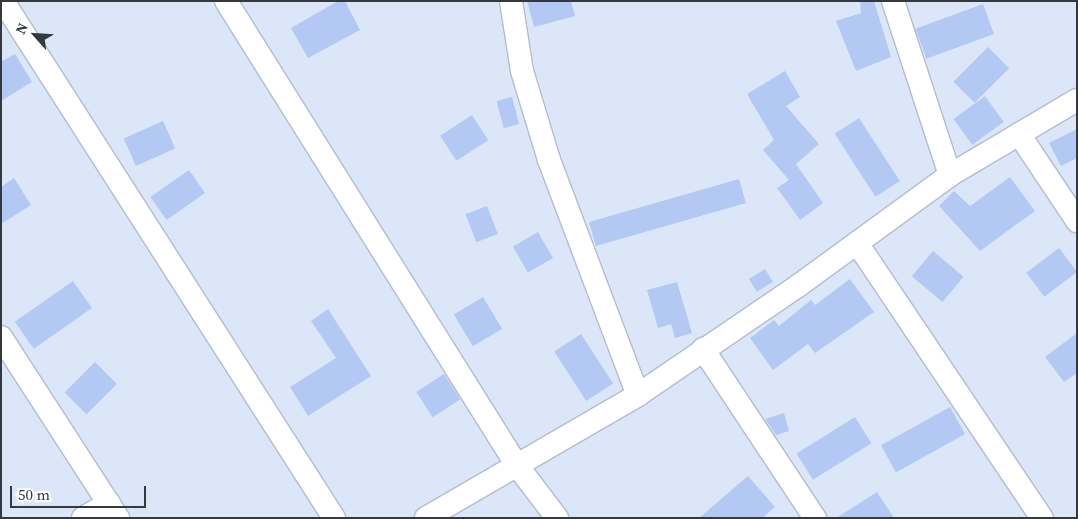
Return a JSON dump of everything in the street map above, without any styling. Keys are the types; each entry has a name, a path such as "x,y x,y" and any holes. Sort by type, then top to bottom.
{"street":[{"path":"3,1 334,518"},
{"path":"226,1 516,464 557,518"},
{"path":"511,1 522,71 549,160 638,395"},
{"path":"893,1 950,175"},
{"path":"426,518 516,464 638,395 857,243 950,175 1077,100"},
{"path":"1018,134 1077,221"},
{"path":"857,243 1042,518"},
{"path":"1,336 114,510 83,518"},
{"path":"704,349 815,518"}],"building":[{"path":"338,1 345,1 360,30 308,58 291,28"},
{"path":"527,1 571,1 575,16 534,27"},
{"path":"860,1 874,1 891,57 856,71 836,21 861,13"},
{"path":"983,4 994,34 926,59 915,29"},
{"path":"988,47 1009,68 975,103 953,82"},
{"path":"15,54 32,82 1,101 1,62"},
{"path":"785,71 800,97 786,106 819,144 796,164 823,203 800,220 777,188 789,180 763,150 774,140 747,94"},
{"path":"985,96 1004,122 972,145 953,119"},
{"path":"512,97 519,124 504,128 497,101"},
{"path":"472,115 488,140 456,161 440,136"},
{"path":"859,118 900,181 876,197 835,134"},
{"path":"163,121 175,148 136,166 124,138"},
{"path":"1077,129 1077,158 1061,166 1049,143"},
{"path":"189,170 205,193 167,220 150,197"},
{"path":"1010,177 1035,211 980,251 939,206 954,191 970,206"},
{"path":"14,178 31,205 1,224 1,187"},
{"path":"739,179 746,203 596,246 589,222"},
{"path":"487,206 498,234 476,242 466,214"},
{"path":"538,232 553,258 528,272 513,246"},
{"path":"1059,248 1077,272 1044,297 1026,273"},
{"path":"933,251 964,277 942,302 912,276"},
{"path":"765,269 773,282 757,292 749,279"},
{"path":"850,279 874,312 815,353 808,344 773,370 750,338 774,320 779,326 811,300 815,305"},
{"path":"73,281 92,308 34,349 15,322"},
{"path":"677,282 692,333 675,338 671,324 658,328 647,290"},
{"path":"483,297 502,329 473,346 454,315"},
{"path":"328,309 371,376 308,416 290,387 336,358 311,321"},
{"path":"1077,333 1077,373 1064,382 1045,357"},
{"path":"581,334 613,383 586,401 554,351"},
{"path":"95,362 117,384 87,414 65,392"},
{"path":"444,374 460,399 433,417 416,392"},
{"path":"950,407 965,434 896,472 881,445"},
{"path":"784,413 789,431 776,435 765,419"},
{"path":"855,417 871,443 813,480 796,454"},
{"path":"748,476 775,507 762,518 699,518"},
{"path":"877,492 894,518 836,518"}]}
